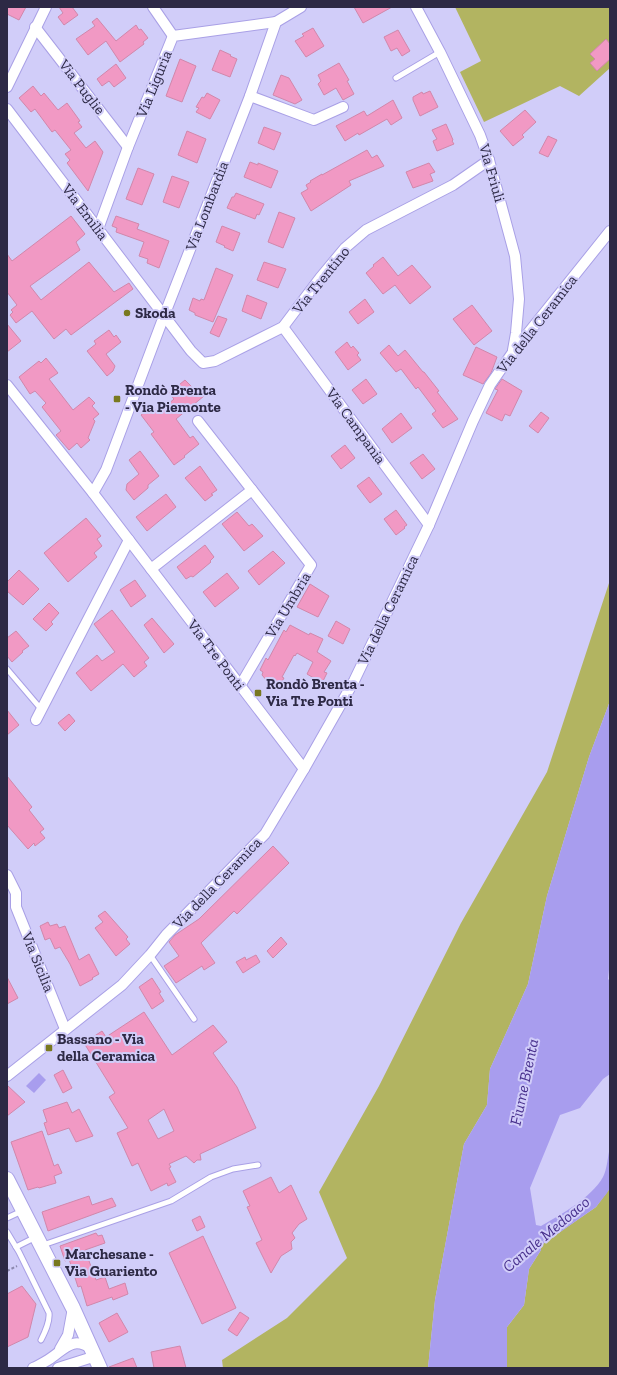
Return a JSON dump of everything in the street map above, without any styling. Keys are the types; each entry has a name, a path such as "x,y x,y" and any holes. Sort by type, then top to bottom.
{"main road":[{"path":"7,1179 96,1358"}],"street":[{"path":"7,86 46,7"},
{"path":"153,7 173,36"},
{"path":"276,22 301,7"},
{"name":"Via Friuli","path":"416,7 440,52 480,135 489,160 515,256 519,299 513,352"},
{"name":"Via Liguria","path":"98,229 128,147 173,36 276,22"},
{"name":"Via Lombardia","path":"93,493 106,470 164,316 250,96 276,22"},
{"name":"Via Puglie","path":"35,27 128,147"},
{"path":"250,96 314,120 343,107"},
{"name":"Via Emilia","path":"7,109 164,316"},
{"name":"Via Trentino","path":"164,316 191,351 203,363 215,361 283,327 345,248 366,230 453,185 489,160"},
{"name":"Via della Ceramica","path":"7,1076 122,985 166,936 265,834 354,681 430,526 472,420 490,386 513,352 610,231"},
{"name":"Via Campania","path":"283,327 430,526"},
{"name":"Via Tre Ponti","path":"7,385 93,493 304,769"},
{"name":"Via Umbria","path":"198,421 311,565 240,686"},
{"path":"151,569 252,490"},
{"path":"36,720 129,540"},
{"name":"Via Sicilia","path":"7,875 11,894 65,1029"},
{"path":"56,1354 68,1335 72,1308"},
{"path":"34,1368 73,1343 86,1345 96,1358 58,1368"}],"lane":[{"path":"396,78 440,52"},
{"path":"7,669 41,709"},
{"path":"150,955 194,1019"},
{"path":"16,1247 39,1242 171,1201 211,1177 233,1169 258,1165"},
{"path":"7,1218 23,1210"},
{"path":"7,1232 49,1313 45,1331 41,1340"}],"path":[{"path":"7,1270 20,1264"}],"shaded area":[{"path":"455,7 610,7 610,68 579,96 560,86 484,122 460,72 481,61"},
{"path":"610,580 610,701 589,757 547,896 528,984 490,1069 487,1105 464,1144 435,1300 428,1368 223,1368 222,1360 287,1318 347,1258 319,1192 379,1086 461,923 547,772"},
{"path":"610,1188 610,1368 507,1368 507,1327 524,1305 529,1269 541,1250 540,1246 596,1207"}],"water":[{"path":"610,701 610,960 608,979 610,981 610,1074 603,1079 580,1108 560,1115 530,1188 536,1225 541,1226 558,1216 584,1199 598,1185 604,1174 610,1147 610,1188 596,1207 540,1246 541,1250 529,1269 524,1305 507,1327 507,1368 428,1368 435,1300 464,1144 487,1105 490,1069 528,984 547,896 589,757"},
{"path":"39,1073 46,1080 34,1093 26,1086"}],"building":[{"path":"7,7 26,7 19,20 7,14"},
{"path":"59,7 72,7 78,15 64,25 58,17 63,13"},
{"path":"354,7 392,7 363,23"},
{"path":"97,18 116,41 136,25 148,38 143,42 144,44 120,62 106,41 88,55 76,39 95,26 92,22"},
{"path":"313,28 324,46 306,57 295,41 304,36 302,34"},
{"path":"398,30 410,51 402,56 397,48 391,51 384,37"},
{"path":"606,39 610,44 610,59 597,71 590,63 595,59 590,54"},
{"path":"220,50 237,59 230,77 212,70"},
{"path":"180,59 196,66 182,102 166,96"},
{"path":"339,63 349,80 347,81 354,94 343,100 336,88 324,95 318,84 321,81 318,75"},
{"path":"116,64 126,78 114,87 109,81 102,86 97,79"},
{"path":"281,75 289,78 302,100 295,104 273,95"},
{"path":"33,86 41,96 44,93 58,110 67,103 80,121 78,122 82,127 74,133 86,148 95,141 103,152 88,191 67,163 70,160 65,154 71,150 55,130 52,132 35,109 31,112 19,98"},
{"path":"430,91 438,107 420,116 413,97 422,92 423,94"},
{"path":"207,93 220,100 210,119 196,112 199,108 196,107 202,97 204,98"},
{"path":"393,100 402,118 391,125 387,119 345,141 336,126 364,111 367,116"},
{"path":"525,110 536,122 522,135 524,137 513,146 500,131"},
{"path":"446,124 454,144 437,151 433,141 437,139 432,130"},
{"path":"264,127 281,133 274,150 258,143"},
{"path":"187,131 206,139 197,163 178,155"},
{"path":"548,136 557,140 548,157 539,153"},
{"path":"367,150 372,158 377,155 384,166 349,181 351,185 311,211 301,193 308,189 306,185 322,174"},
{"path":"250,162 258,165 258,163 278,171 271,188 244,177"},
{"path":"429,163 435,172 430,174 433,181 413,188 406,172"},
{"path":"138,168 154,174 142,205 126,199"},
{"path":"172,176 189,182 179,208 163,202"},
{"path":"236,193 264,204 259,215 257,214 255,219 227,208 232,197 234,197"},
{"path":"279,212 295,218 283,248 268,242"},
{"path":"71,216 85,234 76,242 80,250 30,286 41,300 89,262 114,292 129,283 133,289 71,335 66,329 54,339 32,311 16,323 10,315 13,312 11,310 17,305 7,292 7,254 12,261"},
{"path":"116,216 139,224 137,229 169,241 159,268 147,263 148,259 139,256 144,242 116,232 117,228 112,226"},
{"path":"222,226 240,233 233,251 216,242"},
{"path":"383,257 398,276 412,265 431,287 410,304 395,285 383,294 366,273"},
{"path":"264,262 286,269 278,288 257,280"},
{"path":"216,268 233,275 213,322 195,315 195,313 189,310 193,298 200,301 201,299 204,300"},
{"path":"247,295 267,303 261,319 242,311"},
{"path":"365,299 374,312 358,324 349,312"},
{"path":"472,305 492,331 474,345 453,319"},
{"path":"218,316 227,319 219,337 210,333"},
{"path":"7,324 21,341 7,352"},
{"path":"109,330 114,337 116,335 121,342 106,354 115,366 113,371 107,376 87,351 96,344 94,341"},
{"path":"347,342 351,348 353,346 359,353 357,355 361,360 348,370 335,352"},
{"path":"389,345 398,356 405,350 439,391 437,392 458,419 443,428 432,414 436,411 418,387 416,389 401,369 396,372 380,353"},
{"path":"476,347 497,357 491,373 483,384 463,375"},
{"path":"46,358 58,373 49,379 73,410 89,397 95,403 92,406 99,414 93,419 95,421 88,438 90,440 81,448 77,443 69,450 56,435 61,431 42,407 46,403 35,391 30,394 19,377 39,361 41,363"},
{"path":"366,379 377,394 363,404 352,390"},
{"path":"502,379 522,391 510,416 505,414 502,421 486,413 498,390 495,389"},
{"path":"185,380 194,389 196,387 204,396 176,419 190,438 193,436 199,444 174,465 151,434 154,432 141,415 152,406 158,413 174,399 169,393"},
{"path":"541,412 549,418 538,433 529,426"},
{"path":"401,413 412,428 392,443 382,429"},
{"path":"345,445 355,458 341,469 331,456"},
{"path":"140,451 159,476 134,500 126,490 127,484 139,474 129,460"},
{"path":"423,454 435,469 422,479 410,463"},
{"path":"200,466 217,490 205,501 185,478"},
{"path":"369,477 382,494 370,503 357,486"},
{"path":"166,494 176,507 147,531 136,517"},
{"path":"396,510 407,525 396,535 384,519"},
{"path":"237,512 249,526 252,524 263,536 244,551 222,524"},
{"path":"86,518 101,536 97,539 102,546 94,553 97,557 68,582 44,553"},
{"path":"205,545 214,557 210,561 211,562 193,577 191,576 186,579 177,567"},
{"path":"273,551 285,563 259,585 248,571"},
{"path":"19,570 39,589 23,605 7,591 7,582"},
{"path":"227,573 239,588 215,607 203,592"},
{"path":"135,580 146,596 131,607 120,590"},
{"path":"310,584 329,596 318,617 297,607"},
{"path":"49,603 59,613 51,622 53,624 46,631 33,619"},
{"path":"112,610 149,658 144,662 147,666 134,677 123,664 91,691 76,673 97,655 102,661 115,652 94,624"},
{"path":"152,618 174,644 164,653 144,625"},
{"path":"336,621 350,629 343,644 328,636"},
{"path":"290,625 309,635 310,633 323,639 317,652 331,661 324,672 327,673 322,683 307,674 313,662 297,653 295,656 294,655 282,677 284,678 277,690 272,687 262,675 263,672 260,670 266,658 268,660 284,630 286,632"},
{"path":"16,631 29,646 12,662 7,656 7,638"},
{"path":"7,710 19,725 7,735"},
{"path":"69,714 75,721 65,731 58,723"},
{"path":"7,776 32,807 29,810 44,829 40,832 45,838 35,846 34,843 28,849 7,825"},
{"path":"273,846 289,863 237,914 234,911 201,943 215,963 204,970 202,966 176,983 164,966 179,956 169,942 175,935 199,919"},
{"path":"105,911 128,937 126,939 130,944 116,956 95,928 103,922 98,916"},
{"path":"48,922 50,926 57,924 59,928 65,926 79,960 89,954 99,974 80,986 60,947 55,949 50,938 45,940 40,926"},
{"path":"281,937 287,944 273,958 267,951"},
{"path":"256,955 260,962 243,973 236,962 245,957 246,960"},
{"path":"7,977 18,998 7,1004"},
{"path":"152,978 161,992 159,993 164,1001 152,1009 139,987"},
{"path":"144,1012 172,1055 213,1025 227,1042 213,1053 237,1087 256,1128 200,1154 201,1160 197,1160 194,1163 186,1156 169,1164 171,1167 169,1168 176,1182 168,1186 167,1183 151,1191 138,1163 132,1166 117,1133 128,1128 109,1097 115,1093 84,1043 102,1031 106,1037","holes":["164,1109 174,1131 158,1139 148,1120"]},
{"path":"63,1070 72,1088 63,1093 54,1075"},
{"path":"7,1085 25,1102 7,1116"},
{"path":"67,1102 72,1113 79,1109 93,1136 76,1142 69,1128 48,1135 44,1123 47,1122 43,1110"},
{"path":"42,1131 54,1166 58,1164 62,1173 54,1176 56,1183 28,1190 11,1142"},
{"path":"271,1177 279,1193 291,1185 307,1219 299,1224 292,1233 295,1238 291,1242 292,1249 281,1256 271,1273 256,1243 262,1240 247,1207 250,1206 243,1191"},
{"path":"89,1196 92,1205 112,1198 116,1206 48,1231 42,1212"},
{"path":"200,1216 205,1227 197,1231 192,1220"},
{"path":"96,1233 98,1236 102,1235 105,1243 85,1250 96,1280 105,1277 109,1289 125,1283 128,1294 113,1300 112,1297 87,1306 81,1286 78,1287 69,1259 65,1261 60,1246"},
{"path":"203,1236 236,1308 202,1324 169,1253"},
{"path":"22,1286 36,1304 28,1337 7,1347 7,1294"},
{"path":"240,1312 249,1318 237,1336 228,1330"},
{"path":"117,1313 128,1332 109,1342 99,1323"},
{"path":"180,1346 186,1368 154,1368 151,1352"},
{"path":"133,1358 137,1368 109,1368 109,1367"}],"place":[{"name":"Skoda","path":"127,313"},
{"name":"Rondò Brenta - Via Piemonte","path":"117,399"},
{"name":"Rondò Brenta - Via Tre Ponti","path":"258,693"},
{"name":"Bassano - Via della Ceramica","path":"49,1048"},
{"name":"Marchesane - Via Guariento","path":"57,1263"}],"water label":[{"name":"Fiume Brenta","path":"524,1082"},
{"name":"Canale Medoaco","path":"546,1234"}]}
